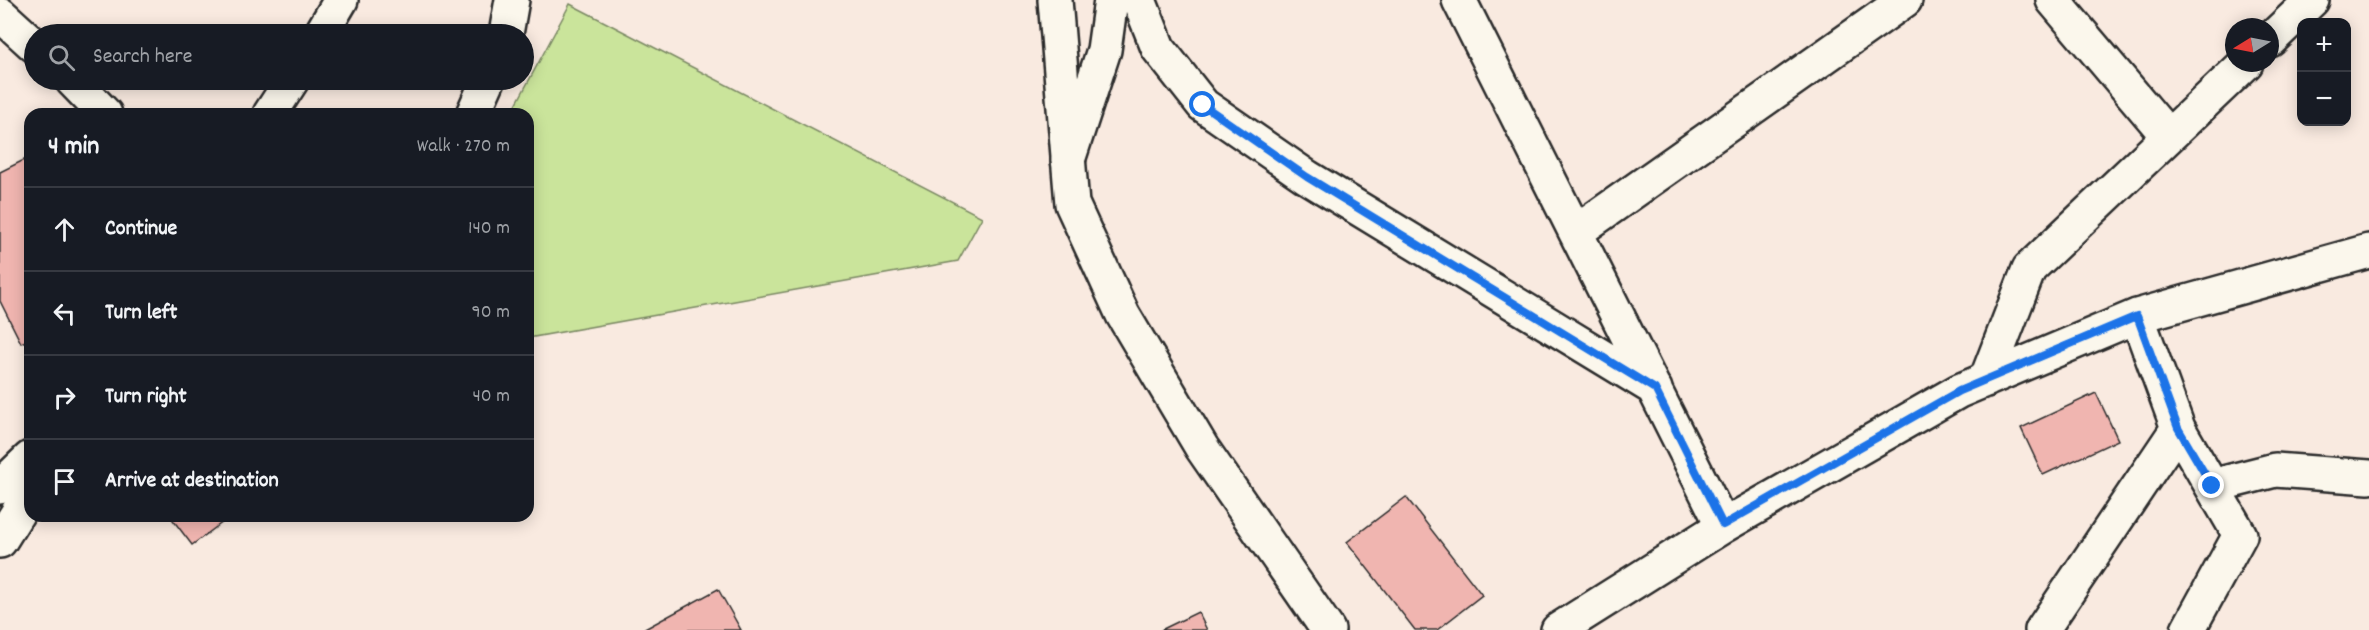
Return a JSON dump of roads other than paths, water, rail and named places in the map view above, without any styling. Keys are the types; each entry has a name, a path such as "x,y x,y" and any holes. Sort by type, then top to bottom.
{"street":[{"path":"327,24 341,0"},
{"path":"508,24 512,0"},
{"path":"1055,0 1072,204 1123,315 1202,448 1328,630"},
{"path":"1068,160 1104,50 1112,0"},
{"path":"1139,0 1158,48 1203,105 1307,177 1655,389"},
{"path":"1459,0 1723,525"},
{"path":"1576,232 1905,0"},
{"path":"2053,0 2168,136"},
{"path":"2279,31 2312,0"},
{"path":"0,14 24,36"},
{"path":"1986,380 2029,268 2236,72"},
{"path":"82,90 99,108"},
{"path":"274,108 286,90"},
{"path":"476,108 484,90"},
{"path":"1558,630 1723,525 1959,391 2137,316 2369,251"},
{"path":"2137,316 2178,428 2240,535 2188,630"},
{"path":"2042,630 2178,428"},
{"path":"0,487 24,464"},
{"path":"2212,486 2275,470 2369,477"},
{"path":"0,541 24,503"}]}
